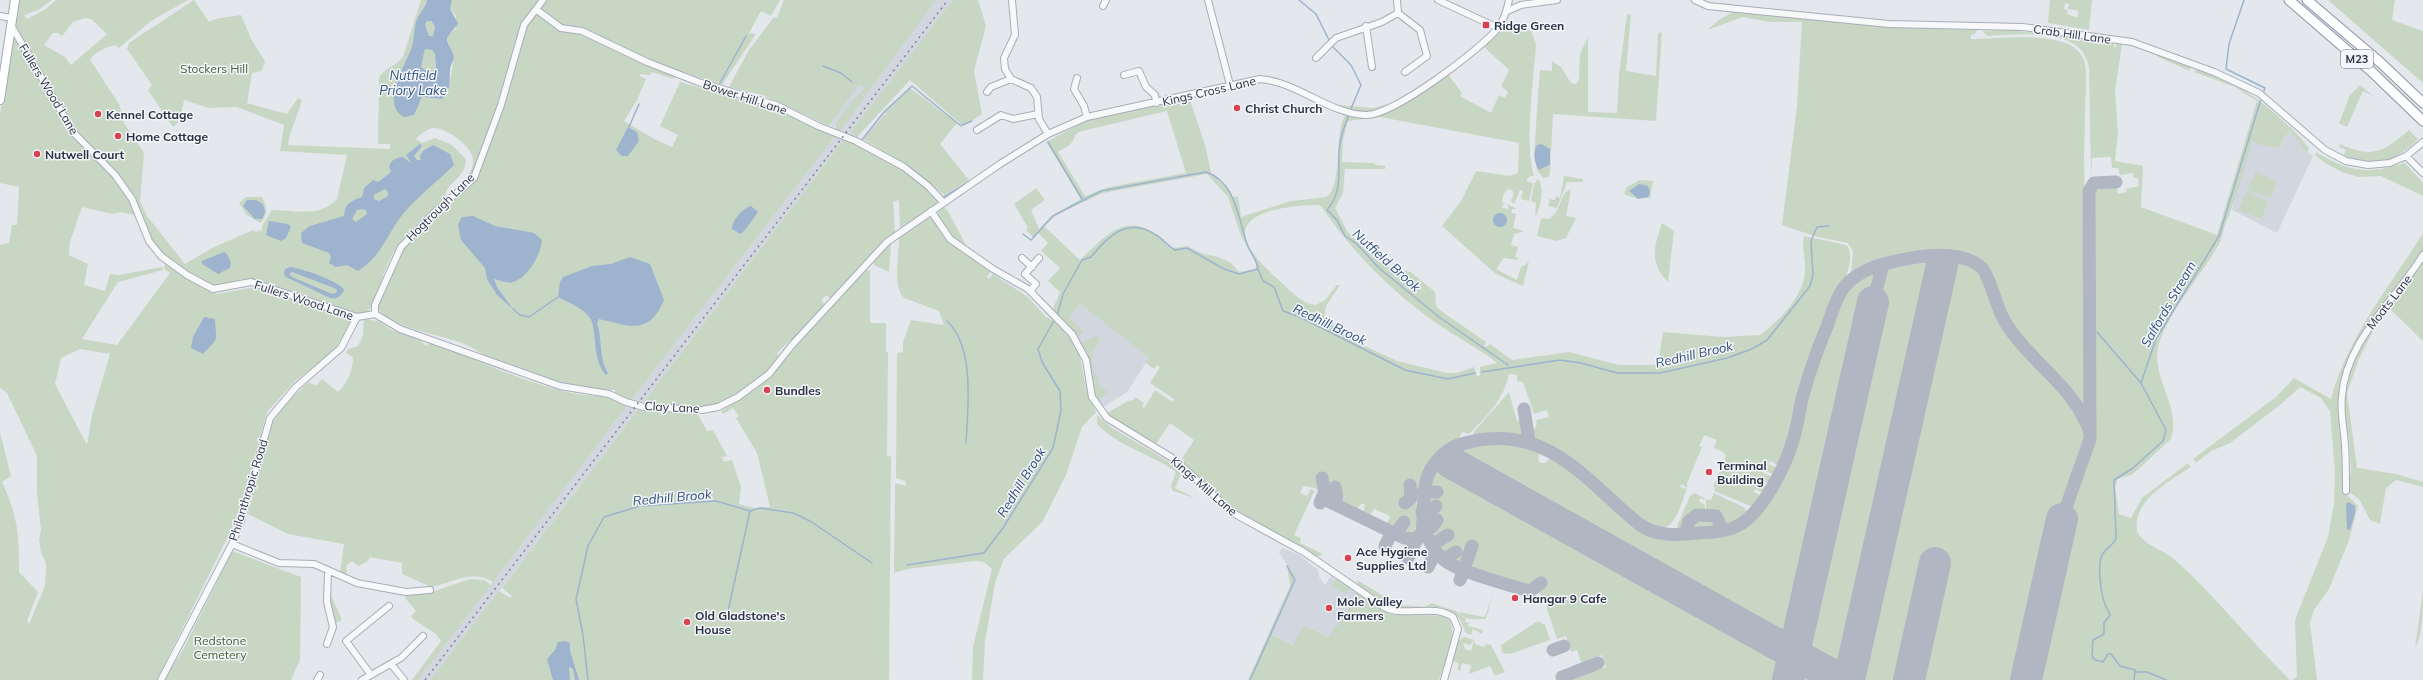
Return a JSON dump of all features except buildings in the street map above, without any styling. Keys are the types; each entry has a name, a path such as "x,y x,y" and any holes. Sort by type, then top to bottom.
{"highway":[{"name":"M23","path":"2289,0 2423,121"},
{"name":"M23","path":"2307,0 2381,63 2423,103"}],"main road":[{"path":"0,100 15,0"}],"street":[{"name":"Hogtrough Lane","path":"376,314 375,305 401,247 424,222 474,178 502,106 524,25 543,0"},
{"path":"1012,0 1015,35 1004,58 1004,69 1011,79 1031,88 1038,98 1038,119 1048,134"},
{"path":"1208,0 1230,85"},
{"path":"1397,0 1398,13 1420,30 1427,56 1405,72"},
{"path":"1438,0 1498,28"},
{"name":"Kings Cross Lane","path":"931,212 1000,164 1048,134 1087,117 1156,103 1230,85 1260,79 1272,80 1347,111 1372,115 1400,103 1476,49 1498,28 1507,11 1509,0"},
{"path":"1512,0 1521,5"},
{"path":"1507,11 1521,5 1557,0"},
{"name":"Crab Hill Lane","path":"1695,0 1708,6 1806,14 1889,24 2023,27 2132,42 2214,72 2259,93 2316,144 2338,159 2355,164 2376,165 2392,162 2406,156 2423,142"},
{"name":"Bower Hill Lane","path":"536,10 560,28 582,32 646,62 701,83 776,105 818,126 856,141 904,167 928,186 944,203"},
{"path":"1316,58 1336,38 1366,26 1382,22 1398,13"},
{"path":"0,16 12,22"},
{"name":"Fullers Wood Lane","path":"12,22 73,132 115,175 132,199 149,241 161,256 187,275 213,289 251,282 357,317 376,314"},
{"path":"1366,26 1372,67"},
{"path":"1124,75 1140,71 1146,87 1154,95 1156,103"},
{"path":"1076,78 1074,89 1084,106 1087,117"},
{"path":"989,89 1011,79"},
{"path":"977,130 1000,115 1013,119 1038,114"},
{"path":"2406,156 2423,173"},
{"name":"Clay Lane","path":"376,314 400,329 560,386 609,394 626,402 644,407 702,410 718,406 738,397 769,374 792,344 888,242 931,212"},
{"name":"Kings Mill Lane","path":"931,212 955,244 1030,291 1074,336 1086,362 1091,395 1102,413 1118,426 1174,458 1233,513 1304,552 1387,608 1434,611 1453,617 1458,629 1444,680"},
{"name":"Moats Lane","path":"2346,491 2346,460 2342,412 2343,384 2355,354 2374,319 2401,289 2423,255"},
{"path":"1022,258 1032,267"},
{"path":"1030,291 1035,283 1024,276 1039,258"},
{"name":"Philanthropic Road","path":"161,680 232,544 241,521 270,418 296,387 341,348 357,317"},
{"path":"232,544 279,563 314,564 350,582 415,593 430,590"},
{"path":"327,644 334,627 327,602 328,571"},
{"path":"371,675 346,641 347,638 365,627 389,606"},
{"path":"363,680 401,658 423,636"},
{"path":"392,664 404,680"}],"shaded area":[{"path":"928,0 966,0 910,80 857,137 830,125 855,87"},
{"path":"2290,126 2309,148 2307,152 2313,156 2277,233 2232,210 2252,140 2280,148"},
{"path":"837,134 845,138 504,585 430,680 418,680 649,377"},
{"path":"1079,303 1149,358 1127,392 1103,407 1097,398 1087,357 1078,337 1083,332 1069,317"},
{"path":"1282,548 1298,554 1318,570 1319,577 1325,585 1331,576 1357,593 1332,638 1304,625 1294,645 1271,634 1297,578 1279,553"}],"green space":[{"name":"Stockers Hill","path":"18,0 52,0 38,10 24,15 27,19 46,9 56,0 188,0 151,21 119,48 115,45 105,49 98,52 90,60 119,104 124,123 144,153 140,201 147,216 185,264 212,248 253,230 256,232 260,230 262,233 262,226 272,210 306,212 323,209 330,205 337,199 347,155 280,151 284,125 237,107 209,108 184,100 180,121 173,127 148,90 152,85 127,49 129,43 194,0 209,22 215,19 241,15 251,39 265,61 262,71 252,73 247,103 287,114 298,98 302,100 290,133 288,145 390,149 390,144 378,144 379,77 403,57 421,0 427,0 420,15 412,46 395,87 414,114 422,97 442,99 448,93 454,58 447,40 449,34 456,29 456,16 450,9 452,0 780,0 771,16 761,11 749,33 756,34 722,85 667,67 587,30 579,28 577,33 676,76 674,79 652,72 650,75 640,74 640,76 646,79 637,100 624,121 656,140 672,147 678,135 660,126 680,82 777,110 837,134 493,582 485,578 470,577 431,587 402,574 402,563 370,557 367,562 358,566 352,561 346,566 347,572 345,576 340,574 344,544 288,534 248,514 270,428 274,421 287,403 309,382 316,386 322,379 338,392 342,388 349,376 353,362 353,357 346,353 348,349 358,346 363,335 364,319 378,321 391,330 418,338 426,346 431,342 503,371 553,388 577,394 598,396 615,394 615,390 567,384 521,370 488,357 457,341 407,327 386,316 378,309 383,288 390,269 401,253 428,223 473,181 467,177 472,169 472,154 464,144 446,131 432,128 424,132 416,139 422,143 435,138 452,145 466,159 465,166 459,177 448,189 446,198 407,234 395,250 371,307 367,313 355,314 255,280 244,279 211,286 166,257 155,247 149,237 134,197 81,138 15,27 18,16 16,14","holes":["85,18 91,19 107,34 71,65 65,57 44,45 53,33 58,33 62,36 73,22"]},
{"path":"784,0 936,0 865,96 861,92 865,87 859,84 829,126 763,95 729,87 749,50 774,17 777,18"},
{"path":"953,0 978,0 986,26 974,71 982,114 963,126 910,80 857,137 851,132"},
{"path":"2050,0 2092,0 2089,30 2048,23","holes":["2065,3 2069,4 2068,9 2079,11 2077,18 2067,14 2068,10 2064,9"]},
{"path":"2328,0 2395,0 2392,20 2423,31 2423,83"},
{"path":"1736,10 1906,28 1977,30 1975,34 1971,35 1971,39 2011,37 2044,38 2070,45 2079,52 2084,60 2086,72 2084,157 2088,404 2086,409 2081,407 2035,356 2018,334 2006,316 1989,272 1977,259 1964,254 1950,252 1918,253 1889,259 1853,275 1851,273 1853,251 1848,243 1814,236 1782,225 1797,107 1802,22 1769,22 1743,17 1707,30 1719,20"},
{"path":"1627,14 1631,15 1626,71 1656,76 1658,33 1662,32 1656,121 1553,114 1550,173 1549,177 1543,178 1537,170 1534,154 1540,70 1552,71 1552,61 1561,67 1571,83 1576,84 1579,80 1580,54 1588,37 1588,112 1617,113 1619,75","holes":["1551,153 1549,166 1539,170 1535,158"]},
{"path":"427,21 431,21 435,26 433,36 429,36 425,24"},
{"path":"1519,27 1531,31 1536,44 1530,130 1531,163 1534,175 1527,178 1527,181 1533,183 1529,201 1521,199 1523,191 1520,190 1514,204 1511,201 1514,194 1512,190 1507,189 1503,196 1502,203 1506,204 1503,205 1502,208 1509,209 1507,204 1517,209 1512,209 1511,213 1516,214 1513,228 1525,231 1514,234 1511,245 1518,247 1515,257 1519,258 1518,260 1504,258 1496,269 1517,280 1521,267 1529,262 1523,286 1496,274 1442,226 1461,201 1476,171 1510,176 1518,173 1519,143 1380,117 1348,121 1343,140 1342,162 1374,163 1375,165 1385,166 1385,169 1345,169 1343,193 1335,208 1347,231 1374,258 1390,268 1411,272 1435,292 1436,306 1441,311 1486,342 1484,346 1487,347 1490,344 1512,360 1569,352 1619,365 1658,365 1663,332 1724,337 1760,335 1783,315 1790,307 1801,289 1805,270 1803,245 1804,236 1846,245 1850,252 1850,261 1847,272 1811,359 1803,384 1787,448 1779,466 1771,461 1768,464 1778,468 1774,475 1765,470 1763,473 1773,477 1769,484 1760,479 1758,482 1768,487 1763,493 1755,489 1754,492 1762,496 1753,507 1714,491 1715,488 1713,487 1726,456 1723,452 1714,448 1717,440 1704,435 1699,446 1702,447 1687,483 1687,488 1682,484 1680,487 1687,489 1677,514 1668,526 1654,528 1644,523 1571,461 1552,447 1535,440 1533,432 1537,424 1536,420 1549,417 1547,410 1534,414 1523,382 1517,381 1517,375 1509,374 1507,383 1499,399 1482,421 1469,434 1462,432 1458,442 1441,450 1432,459 1421,481 1419,500 1413,497 1412,485 1409,484 1409,494 1402,504 1406,506 1412,501 1419,504 1419,517 1416,519 1419,520 1414,530 1410,534 1405,536 1399,533 1401,528 1407,524 1405,520 1395,526 1393,530 1385,526 1390,517 1388,515 1374,509 1369,517 1363,514 1365,504 1361,504 1355,511 1346,504 1345,507 1336,503 1346,496 1338,494 1336,485 1334,487 1333,501 1324,497 1328,491 1323,476 1319,478 1324,489 1322,496 1315,488 1303,486 1300,493 1307,496 1311,489 1318,494 1314,492 1294,535 1301,538 1300,543 1323,554 1317,557 1238,514 1223,502 1181,460 1194,440 1170,423 1156,444 1112,418 1107,413 1128,401 1133,400 1135,397 1144,403 1142,407 1144,408 1155,390 1172,402 1174,399 1150,383 1160,367 1157,365 1154,369 1146,363 1149,358 1080,304 1069,317 1084,332 1078,337 1052,311 1060,292 1048,281 1060,268 1041,251 1048,243 1038,233 1034,238 1026,230 1028,228 1014,204 1036,188 1045,200 1031,210 1039,229 1051,216 1081,199 1046,142 1092,118 1178,102 1184,103 1190,100 1205,145 1211,173 1225,186 1233,197 1238,196 1241,217 1291,201 1326,197 1334,186 1339,139 1342,123 1348,108 1339,105 1373,108 1399,101 1402,105 1447,73 1462,93 1460,96 1491,113 1499,95 1505,98 1508,92 1501,86 1509,70 1483,46 1504,28","holes":["1167,111 1186,173 1109,187 1085,196 1058,152 1070,145 1078,132","1207,174 1228,197 1241,236 1256,262 1256,269 1239,272 1231,263 1218,257 1204,254 1187,246 1174,248 1151,231 1140,227 1130,226 1112,232 1080,260 1044,226 1057,214 1103,193","1297,206 1321,206 1359,255 1403,298 1436,323 1483,352 1497,363 1480,367 1480,375 1477,377 1474,367 1457,373 1447,373 1397,361 1365,346 1324,318 1326,306 1340,285 1337,285 1325,300 1316,305 1306,303 1266,268 1256,257 1246,239 1246,229 1251,221 1260,215 1271,211"]},
{"path":"2009,30 2114,43 2114,47 2116,47 2116,43 2122,44 2115,91 2118,133 2115,161 2143,166 2141,207 2217,235 2257,101 2235,87 2194,72 2197,69 2230,83 2259,100 2272,110 2309,148 2307,152 2289,130 2279,148 2260,145 2252,140 2247,162 2224,227 2222,238 2170,318 2159,344 2157,356 2158,368 2172,415 2173,427 2171,439 2133,474 2118,479 2115,487 2119,514 2131,518 2142,498 2188,463 2191,467 2163,486 2146,501 2140,510 2137,521 2137,532 2140,537 2170,556 2189,573 2219,603 2290,680 2031,680 2071,503 2094,437 2092,190 2117,188 2118,194 2127,192 2126,189 2139,186 2138,178 2134,178 2133,173 2120,175 2118,168 2112,168 2111,157 2092,158 2091,178 2089,68 2084,54 2075,45 2063,39 2032,34 1988,36 1982,31"},
{"path":"13,33 72,136 114,178 129,199 135,215 121,212 112,214 82,207 70,242 69,255 88,264 84,285 105,291 110,274 119,275 162,267 163,270 118,282 82,339 117,345 170,273 164,269 165,264 217,294 250,288 268,290 353,319 334,351 295,381 267,412 238,516 157,680 0,680 0,432 11,476 2,482 11,505 18,536 19,572 38,592 27,621 29,624 45,586 46,563 41,553 39,539 41,531 37,493 37,456 7,393 0,388 0,245 9,243 12,225 17,225 19,187 0,183 0,115","holes":["80,349 110,354 92,415 87,445 55,384 61,358"]},
{"path":"425,49 432,50 435,54 436,67 431,74 421,67"},
{"path":"2159,55 2190,66 2190,71 2158,57"},
{"path":"2360,85 2373,96 2363,91 2347,127 2339,123 2350,95"},
{"path":"910,88 957,123 940,144 969,180 944,195 910,167 863,139 885,114 888,116 884,112"},
{"path":"859,93 865,98 839,132 836,129 837,121"},
{"path":"2409,130 2418,139 2400,154 2384,161 2365,162 2343,157 2346,150 2339,147 2340,144 2351,149 2361,151 2377,151 2392,144"},
{"path":"845,138 894,164 917,180 937,200 937,205 900,228 899,200 893,202 895,233 832,299 826,295 822,300 825,306 793,341 790,340 777,353 779,358 765,374 748,388 729,400 708,407 658,411 697,413 707,431 713,430 727,456 722,457 724,462 732,460 741,487 739,504 754,508 770,507 757,453 736,418 739,416 733,408 723,414 721,411 753,391 772,375 820,318 864,271 870,270 870,323 886,323 886,352 888,352 887,457 891,456 889,680 430,680 499,591 510,598 512,596 502,588"},
{"path":"2317,153 2350,168 2360,170 2380,169 2405,163 2423,183 2423,196 2381,176 2358,177 2342,172 2325,163 2314,154"},
{"path":"2256,171 2278,182 2270,198 2247,190"},
{"path":"1564,176 1583,179 1583,182 1567,182 1557,208 1548,206 1550,199 1555,200 1556,196 1560,198"},
{"path":"1538,179 1542,195 1537,214 1535,216 1536,203 1531,201 1534,184"},
{"path":"1640,180 1653,181 1650,198 1644,198 1650,192 1646,185 1637,187 1630,192 1638,199 1624,194 1627,187"},
{"path":"1571,189 1566,216 1576,218 1566,238 1557,241 1537,236 1541,218 1549,219 1553,216 1564,194"},
{"path":"2247,191 2268,202 2261,219 2238,210"},
{"path":"246,197 262,197 265,204 266,214 260,223 247,215 239,203"},
{"path":"944,207 948,211 968,249 948,233 940,223 938,212"},
{"path":"928,217 933,219 950,243 991,271 987,277 989,279 993,274 1028,297 1046,317 1054,321 1071,339 1079,352 1086,388 1096,412 1082,427 1066,475 1043,521 1004,559 995,583 985,642 983,680 972,680 973,647 992,569 984,562 974,561 908,569 894,573 895,483 906,486 905,481 896,478 897,353 903,352 903,342 911,320 944,325 939,311 904,298 900,292 897,278 899,240 900,236 924,218"},
{"path":"1662,223 1674,231 1668,282 1658,268 1655,254 1655,247"},
{"path":"2423,233 2423,251 2415,265 2365,329 2340,384 2339,401 2344,456 2343,491 2358,506 2349,540 2329,589 2314,610 2310,623 2317,680 2292,680 2297,677 2295,620 2328,537 2334,504 2335,472 2330,411 2321,398 2300,387 2280,405 2230,443 2211,451 2196,463 2193,459 2276,397 2294,378 2331,399 2338,376 2359,333"},
{"path":"890,244 889,272 874,265 873,261"},
{"path":"1941,258 1960,262 1981,271 1996,313 2018,345 2067,398 2081,420 2087,435 2069,490 2059,513 2021,680 1572,680 1585,675 1584,671 1593,668 1594,671 1606,667 1602,655 1590,659 1589,663 1582,665 1577,650 1571,652 1566,636 1557,639 1544,600 1536,589 1543,585 1543,581 1540,581 1534,588 1466,565 1474,544 1470,542 1464,564 1448,557 1457,553 1457,550 1448,552 1446,555 1438,544 1450,537 1450,533 1447,532 1436,541 1430,529 1433,529 1439,520 1436,518 1429,527 1427,513 1430,513 1438,506 1435,505 1427,510 1427,494 1437,494 1439,492 1427,491 1435,473 1443,460 1456,450 1477,443 1489,442 1512,442 1533,447 1533,450 1535,448 1540,450 1538,460 1541,463 1545,463 1552,457 1555,458 1638,528 1655,536 1678,538 1726,533 1738,530 1748,522 1769,497 1791,456 1813,373 1832,322 1847,288 1883,268 1909,262"},
{"path":"2423,260 2423,341 2390,309 2381,317 2375,327 2359,359 2347,393 2357,468 2396,474 2423,482 2423,487 2396,480 2386,488 2380,524 2370,520 2359,499 2348,491 2351,471 2349,440 2344,417 2343,396 2346,381 2369,330 2378,317 2406,286"},
{"path":"1096,336 1101,338 1091,354 1094,356 1091,360 1095,366 1092,369 1097,376 1099,384 1108,392 1098,401 1094,395 1084,350 1081,343"},
{"path":"1509,392 1517,421 1524,420 1526,431 1525,435 1473,437 1473,433"},
{"path":"1097,415 1112,428 1183,470 1175,488 1195,498 1173,491 1171,486 1176,472 1115,439 1097,424"},
{"path":"1694,493 1705,498 1705,500 1700,498 1699,501 1705,505 1705,509 1690,517 1682,531 1679,530 1677,526 1690,496"},
{"path":"1714,493 1745,508 1748,513 1736,523 1725,524 1718,514 1706,509 1706,499 1711,500"},
{"path":"1700,517 1714,517 1717,522 1716,527 1694,530 1691,524"},
{"name":"Redstone Cemetery","path":"232,551 301,577 300,660 291,680 163,680 182,652"},
{"path":"1287,564 1297,578 1271,634 1293,645 1304,625 1329,637 1335,625 1338,626 1357,593 1388,613 1445,616 1450,621 1452,637 1448,656 1439,680 1248,680 1290,586"},
{"path":"1337,578 1350,587 1346,594 1331,586"},
{"path":"470,579 484,580 491,585 418,680 412,680 441,641 436,634 413,619 411,616 416,611 405,598 407,594 429,593"},
{"path":"1357,580 1387,598 1388,602 1383,603 1358,586"},
{"path":"1494,590 1486,619 1467,618 1461,615 1459,612 1485,617"},
{"path":"2423,590 2423,612 2420,636 2415,648"},
{"path":"329,591 342,620 336,623 330,605"},
{"path":"1393,602 1399,605 1425,607 1406,608 1396,607 1393,605"},
{"path":"1431,603 1456,611 1466,619 1465,622 1469,623 1468,626 1483,630 1482,634 1473,629 1471,635 1465,632 1460,620 1454,613 1437,607 1425,607"},
{"path":"1538,621 1545,625 1550,640 1510,654 1502,653 1501,645"},
{"path":"1464,637 1474,640 1475,644 1483,647 1487,644 1491,645 1505,672 1495,676 1490,666 1469,674 1471,665 1462,663 1460,671 1458,670 1458,663 1452,660 1458,641","holes":["1474,640 1471,651 1465,649 1463,643 1470,645"]}],"water":[{"name":"Nutfield Priory Lake","path":"427,0 452,0 450,9 458,23 447,38 454,58 450,68 449,85 447,92 442,99 422,97 414,115 404,117 397,111 394,103 394,93 412,46 416,22","holes":["427,21 431,21 435,26 433,36 429,36 425,24","425,49 432,50 435,54 436,67 431,74 421,67"]},
{"path":"628,127 637,132 639,141 628,156 622,156 616,150"},
{"path":"420,144 422,146 414,156 417,160 421,160 420,155 424,150 433,145 450,154 454,165 403,214 373,259 366,265 358,271 347,265 336,267 329,263 331,256 329,253 302,243 301,233 310,226 344,216 347,205 362,197 364,188 373,180 378,182 391,172 389,167 394,160 403,157 412,164 406,155","holes":["385,189 388,192 388,196 379,201 374,199 374,195","357,210 366,210 367,214 356,222 352,219"]},
{"path":"1541,144 1550,149 1550,165 1539,170 1536,164 1535,155 1537,145"},
{"path":"1639,184 1648,186 1650,192 1648,197 1638,199 1629,191"},
{"path":"247,200 256,200 263,204 265,212 262,219 255,219 243,206"},
{"path":"751,206 758,212 745,230 740,234 732,229 732,226 741,212"},
{"path":"1500,213 1505,215 1507,220 1505,225 1500,227 1495,225 1493,220 1495,215"},
{"path":"473,216 495,226 534,233 542,240 539,252 533,265 524,276 513,282 505,282 494,279 497,287 513,309 497,295 487,279 485,268 461,240 458,224 462,217"},
{"path":"269,221 288,224 291,227 286,238 281,241 266,235"},
{"path":"224,252 227,254 231,263 230,268 218,274 202,264 202,261"},
{"path":"630,257 650,264 664,300 652,319 645,324 629,326 599,319 597,323 603,361 608,373 606,375 598,361 594,330 590,318 579,308 558,297 560,282 563,277 592,266 611,264"},
{"path":"290,267 310,272 328,279 341,286 344,290 338,297 330,298 286,277 284,274 285,269","holes":["292,272 337,290 336,293 332,294 292,277 289,274"]},
{"path":"204,317 215,319 216,339 203,354 191,348 193,337"},
{"path":"2348,502 2355,506 2355,513 2350,530 2347,529 2346,504"},
{"path":"566,641 570,643 570,651 579,680 575,680 573,669 569,667 570,680 553,680 547,659 555,650 558,642"}],"waterway":[{"name":"Nutfield Brook","path":"1299,0 1316,14 1329,40"},
{"name":"Salfords Stream","path":"2244,0 2229,44 2226,69 2265,88 2264,91"},
{"path":"720,83 746,36"},
{"name":"Nutfield Brook","path":"1333,47 1351,65 1361,85 1350,111"},
{"path":"823,66 841,73 852,82"},
{"path":"861,141 884,112 912,86 961,126"},
{"name":"Salfords Stream","path":"2141,383 2156,339 2219,236 2261,99"},
{"path":"629,127 639,104"},
{"name":"Nutfield Brook","path":"1349,115 1342,132 1339,151 1338,189 1327,210 1337,220 1345,236 1357,244 1379,268 1439,317 1508,365"},
{"path":"962,125 972,121"},
{"path":"1048,142 1082,199"},
{"path":"1023,234 1031,240 1053,216 1101,191 1206,172 1216,177 1230,192 1238,212 1247,244 1258,269"},
{"path":"942,198 970,181"},
{"name":"Redhill Brook","path":"1482,372 1560,360 1581,363 1617,373 1660,373 1727,358 1752,349 1767,340 1810,286 1813,275 1811,241 1817,227 1829,226"},
{"name":"Redhill Brook","path":"1057,316 1063,294 1082,260 1091,257 1104,242 1119,231 1136,227 1156,235 1175,250 1187,248 1224,269 1239,274 1258,269 1263,281 1274,287 1283,311 1300,317 1405,370 1448,379 1475,373"},
{"path":"887,239 894,233"},
{"path":"839,290 882,243"},
{"path":"513,309 520,315 529,317 558,297"},
{"path":"792,340 823,307"},
{"name":"Redhill Brook","path":"907,565 984,553 1003,528 1053,448 1061,410 1060,391 1042,362 1038,349 1055,319"},
{"path":"947,321 956,332 962,346 966,362 968,378 966,443"},
{"name":"Redhill Brook","path":"2158,321 2163,324"},
{"name":"Salfords Stream","path":"2097,332 2141,383 2166,430 2163,441 2133,468 2114,480 2116,538 2102,555 2100,565 2101,587 2105,605 2110,615 2104,623 2104,634 2093,640 2092,656 2095,660 2103,662 2108,654 2111,654 2120,666 2135,670 2134,680"},
{"name":"Redhill Brook","path":"588,680 583,635 576,599 588,546 604,517 640,506 716,501 750,511 760,508 793,513 810,521 872,563"},
{"path":"727,616 750,511"},
{"path":"1250,680 1295,580 1287,566"},
{"path":"2136,672 2147,672 2166,680"}],"taxiway":[{"path":"2062,519 2090,439 2089,191 2094,183 2116,182"},
{"path":"1445,459 1445,454 1451,448 1460,444 1478,440 1504,438 1527,442 1548,450 1567,462 1639,524 1653,531 1667,534 1683,534 1719,531 1739,525 1757,510 1765,499 1785,462 1795,434 1803,395 1814,359 1835,304 1845,286 1852,279 1869,269 1889,263 1934,255 1961,257 1983,269 2007,325 2028,352 2053,377 2075,403 2084,417 2090,433"},
{"path":"1873,302 1883,265"},
{"path":"1524,409 1529,441"},
{"path":"1320,503 1322,498 1404,538 1415,539 1422,532 1427,478 1437,460 1447,451"},
{"path":"1322,478 1325,491 1322,498"},
{"path":"1405,503 1411,498 1410,485"},
{"path":"1334,504 1337,497 1335,487"},
{"path":"1423,492 1437,492"},
{"path":"1422,512 1429,511 1436,506"},
{"path":"1685,534 1689,521 1697,515 1716,516 1722,529 1725,530"},
{"path":"1425,530 1432,527 1437,520"},
{"path":"1395,534 1404,522"},
{"path":"1423,523 1426,534 1435,550 1443,559 1454,566 1530,591 1541,583"},
{"path":"1385,546 1392,532"},
{"path":"1432,545 1448,535"},
{"path":"1408,558 1418,537"},
{"path":"1460,580 1472,546"},
{"path":"1428,567 1436,551"},
{"path":"1444,559 1456,552"},
{"path":"1553,650 1564,646"},
{"path":"1562,677 1598,663"}],"runway":[{"path":"1849,680 1942,265"},
{"path":"1788,680 1873,302"},
{"path":"1450,462 1841,680"},
{"path":"2026,680 2062,519"},
{"path":"1909,680 1935,563"}],"railway":[{"path":"425,680 948,0"}],"place":[{"name":"Ridge Green","path":"1486,25"},
{"name":"Christ Church","path":"1237,108"},
{"name":"Kennel Cottage","path":"98,114"},
{"name":"Home Cottage","path":"118,136"},
{"name":"Nutwell Court","path":"37,154"},
{"name":"Bundles","path":"767,390"},
{"name":"Terminal Building","path":"1709,472"},
{"name":"Ace Hygiene Supplies Ltd","path":"1348,558"},
{"name":"Hangar 9 Cafe","path":"1515,598"},
{"name":"Mole Valley Farmers","path":"1329,608"},
{"name":"Old Gladstone's House","path":"687,622"}]}
